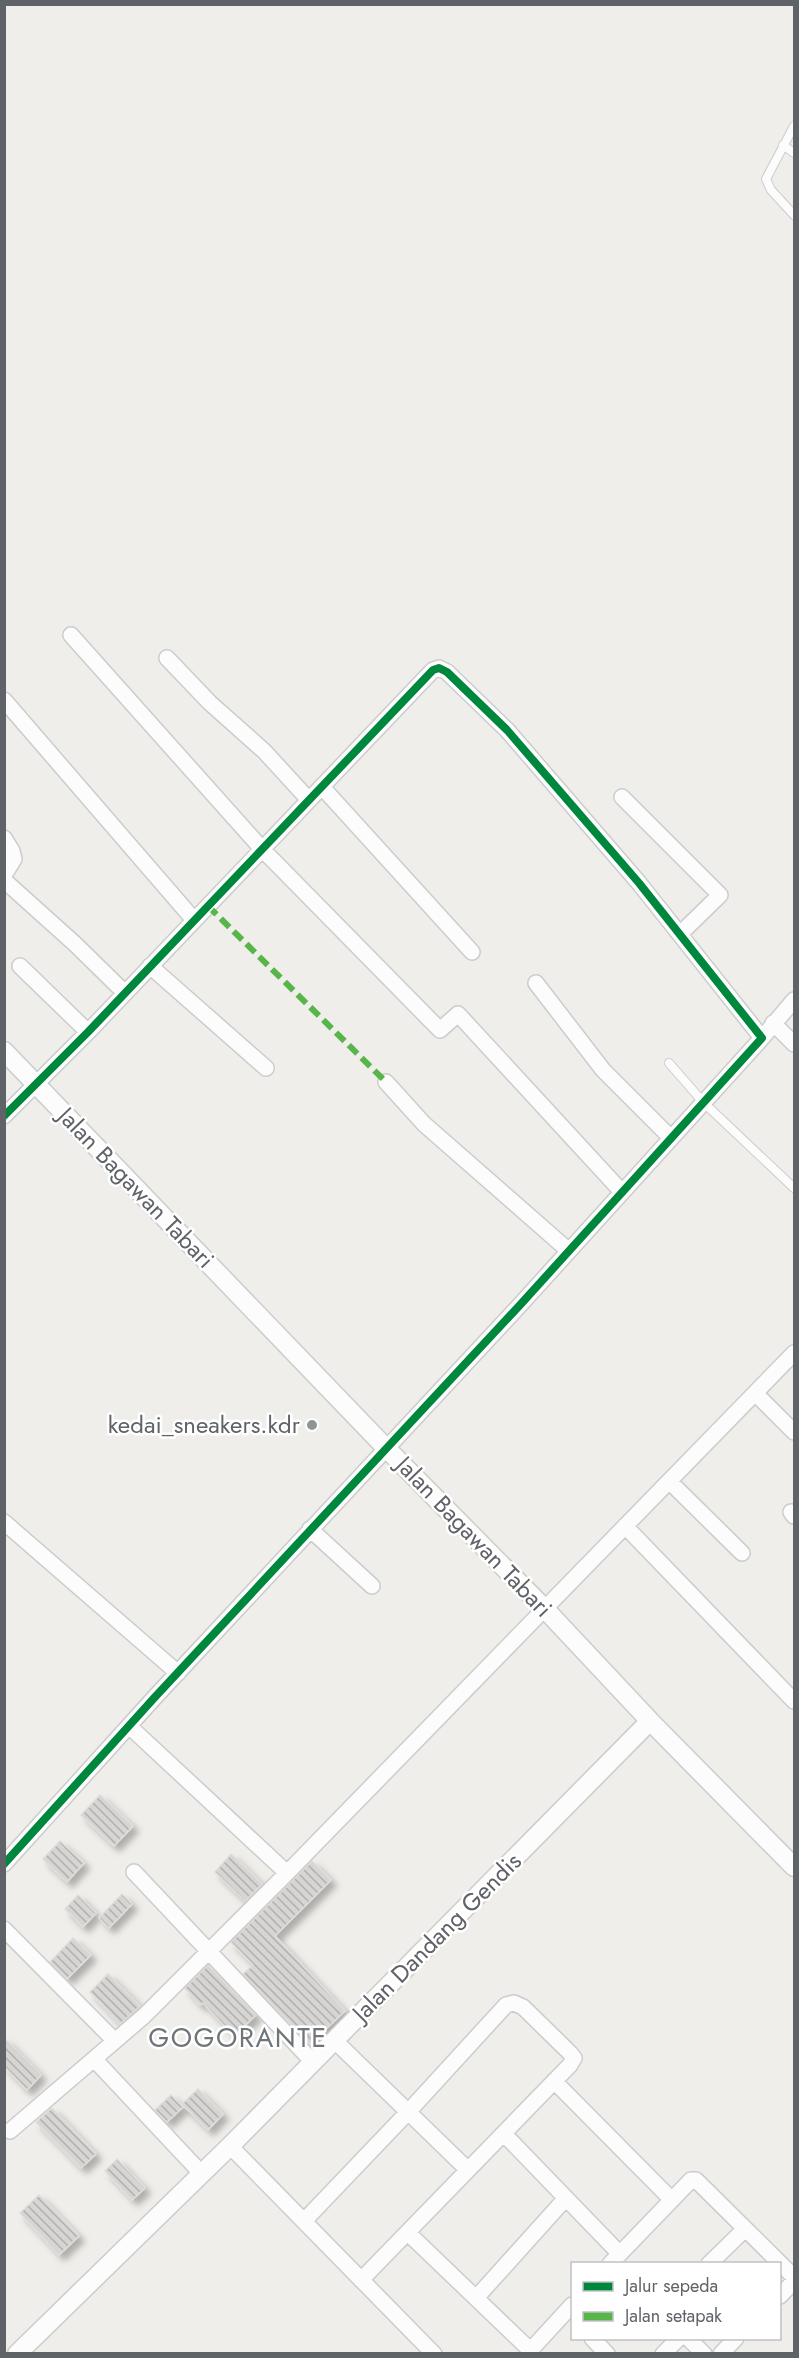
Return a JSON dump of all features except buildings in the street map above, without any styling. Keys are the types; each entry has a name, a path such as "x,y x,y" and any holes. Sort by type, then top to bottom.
{"street":[{"path":"71,635 262,849 440,1030 458,1014 622,1192"},
{"path":"167,658 210,703 264,751 309,800"},
{"path":"4,1116 88,1032 433,670 439,668 447,672 507,730 639,883 762,1038"},
{"path":"4,700 194,920"},
{"path":"322,787 472,952"},
{"path":"622,797 720,895 680,934"},
{"path":"4,838 14,859 4,876 6,882 125,993"},
{"path":"20,966 88,1032"},
{"path":"150,966 266,1068"},
{"path":"536,983 603,1070 671,1138"},
{"path":"4,1864 310,1529 569,1251 795,1000"},
{"path":"773,1023 795,1044"},
{"name":"Jalan Bagawan Tabari","path":"4,1051 386,1448 544,1608 650,1721 795,1867"},
{"path":"386,1082 424,1124 569,1251"},
{"path":"10,2131 115,2041 209,1951 795,1353"},
{"path":"755,1394 795,1432"},
{"path":"669,1481 742,1553"},
{"path":"4,1522 95,1604 178,1673"},
{"path":"625,1526 795,1701"},
{"path":"310,1529 372,1586"},
{"name":"Jalan Dandang Gendis","path":"17,2354 230,2146 650,1721"},
{"path":"129,1726 286,1873"},
{"path":"134,1872 313,2062"},
{"path":"4,1929 115,2041"},
{"path":"304,2221 506,2005 514,2002 523,2007 574,2058 504,2134 361,2280"},
{"path":"334,2040 468,2170"},
{"path":"94,2059 202,2174"},
{"path":"554,2081 672,2200"},
{"path":"504,2134 566,2198 614,2260 691,2180 696,2180 778,2262"},
{"path":"230,2146 434,2354"},
{"path":"476,2298 566,2198"},
{"path":"711,2262 746,2229"},
{"path":"408,2233 529,2352 570,2312"},
{"path":"781,2265 795,2279 781,2295"},
{"path":"594,2340 607,2354"},
{"path":"663,2354 677,2340"},
{"path":"690,2340 704,2354"},
{"path":"721,2354 734,2340"}],"lane":[{"path":"795,126 766,179 771,190 795,215"},
{"path":"783,145 795,153"},
{"path":"669,1063 704,1102 795,1188"}],"marked path":[{"path":"208,906 386,1082"}],"cycle path":[{"path":"4,1116 88,1032 433,670 439,668 447,672 507,730 639,883 762,1038 520,1305 155,1697 4,1864"}],"place":[{"name":"kedai_sneakers.kdr","path":"312,1425"}],"district":[{"name":"GOGORANTE","path":"238,2038"}]}
